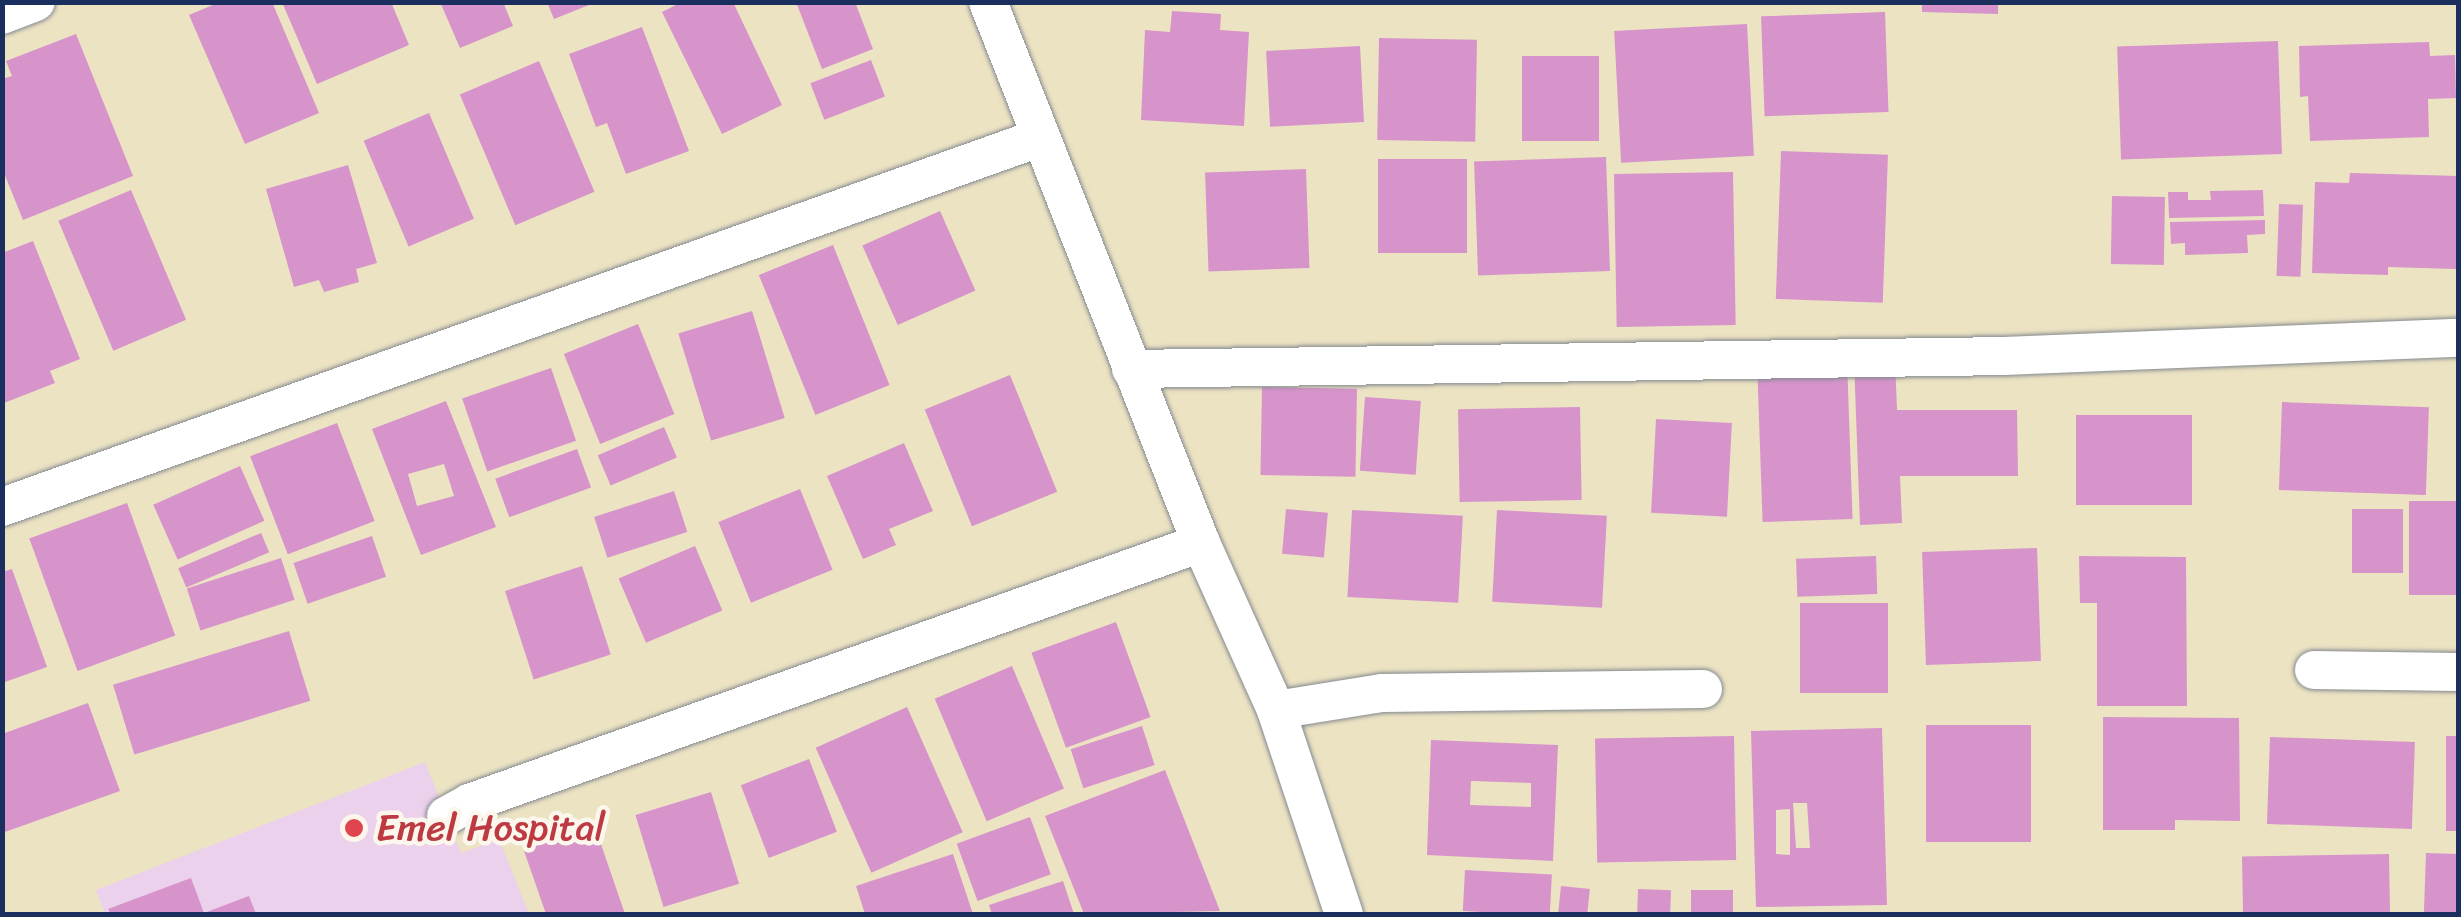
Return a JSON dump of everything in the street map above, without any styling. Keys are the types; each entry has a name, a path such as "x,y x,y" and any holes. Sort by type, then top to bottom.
{"street":[{"path":"2,15 36,2"},
{"path":"988,2 1200,543 1276,710 1344,914"},
{"path":"2,507 1039,138"},
{"path":"1131,369 2004,356 2458,338"},
{"path":"446,816 469,803 1200,543"},
{"path":"2314,670 2458,672"},
{"path":"1276,710 1382,693 1704,689"}],"shaded area":[{"name":"Emel Hospital","path":"425,762 461,853 499,839 529,914 105,914 96,890"}],"building":[{"path":"220,2 272,2 319,113 245,144 189,15"},
{"path":"282,2 391,2 409,45 317,84"},
{"path":"440,2 503,2 513,26 460,48"},
{"path":"547,2 594,2 594,3 554,19"},
{"path":"682,2 733,2 782,105 722,134 662,12"},
{"path":"796,2 855,2 873,49 822,69"},
{"path":"1922,2 1998,2 1998,14 1922,12"},
{"path":"1172,11 1221,14 1220,30 1249,32 1244,126 1141,120 1145,30 1170,32"},
{"path":"1885,12 1888,112 1765,116 1761,16"},
{"path":"1747,24 1754,156 1621,163 1614,31"},
{"path":"642,27 689,151 626,174 607,123 596,127 569,54"},
{"path":"76,34 133,176 23,220 2,168 2,79 12,76 6,61"},
{"path":"1379,38 1477,40 1475,142 1377,140"},
{"path":"2278,41 2282,154 2121,160 2117,47"},
{"path":"2429,42 2430,56 2455,55 2456,98 2428,99 2429,137 2310,141 2308,96 2300,97 2299,46"},
{"path":"1360,46 1364,122 1270,127 1266,51"},
{"path":"1522,56 1599,56 1599,141 1522,141"},
{"path":"871,60 885,96 824,120 810,83"},
{"path":"539,61 594,192 515,225 460,95"},
{"path":"429,113 474,219 409,247 364,141"},
{"path":"1781,151 1888,155 1883,303 1776,299"},
{"path":"1606,157 1610,271 1478,276 1474,162"},
{"path":"1378,159 1467,159 1467,253 1378,253"},
{"path":"348,165 377,263 356,269 359,282 324,292 319,280 294,287 266,189"},
{"path":"1306,169 1309,268 1209,271 1205,173"},
{"path":"1733,172 1736,325 1617,327 1614,174"},
{"path":"2350,173 2458,176 2456,269 2388,267 2388,275 2312,273 2315,182 2349,183"},
{"path":"131,190 186,320 113,351 58,221"},
{"path":"2263,190 2264,216 2169,218 2168,192 2188,192 2188,200 2211,200 2210,191"},
{"path":"2112,196 2165,197 2164,265 2111,264"},
{"path":"2279,204 2303,205 2300,277 2276,276"},
{"path":"940,211 975,290 898,325 862,246"},
{"path":"2265,220 2265,234 2247,235 2248,253 2185,255 2185,243 2171,244 2170,222"},
{"path":"33,241 80,359 50,371 55,383 4,403 2,253"},
{"path":"833,245 890,385 815,415 759,275"},
{"path":"752,311 785,418 711,441 678,334"},
{"path":"638,324 674,414 600,444 564,354"},
{"path":"1895,359 1897,410 2017,410 2018,476 1900,476 1902,523 1860,525 1854,360"},
{"path":"1847,360 1853,519 1763,522 1757,363"},
{"path":"551,368 576,441 487,471 462,399"},
{"path":"1010,375 1057,492 972,526 925,409"},
{"path":"1262,387 1357,389 1355,477 1260,475"},
{"path":"1365,397 1421,401 1416,475 1360,471"},
{"path":"446,401 496,527 421,555 372,429","holes":["444,464 454,496 417,506 408,474"]},
{"path":"2282,402 2429,407 2426,495 2279,490"},
{"path":"1580,407 1582,500 1460,502 1458,409"},
{"path":"2076,415 2192,415 2192,505 2076,505"},
{"path":"1656,419 1732,423 1727,517 1651,513"},
{"path":"337,423 375,521 288,554 250,456"},
{"path":"664,427 677,457 611,486 598,455"},
{"path":"904,443 933,511 889,529 896,545 863,559 827,476"},
{"path":"577,449 591,488 509,517 495,479"},
{"path":"240,466 264,521 178,559 153,505"},
{"path":"800,489 833,570 751,603 718,522"},
{"path":"674,491 687,532 607,558 594,517"},
{"path":"2409,501 2458,501 2458,595 2409,595"},
{"path":"127,503 175,635 77,671 29,539"},
{"path":"1286,509 1328,513 1324,557 1282,554"},
{"path":"2352,509 2403,509 2403,573 2352,573"},
{"path":"1352,510 1463,516 1458,603 1347,597"},
{"path":"1497,510 1607,516 1602,608 1492,602"},
{"path":"261,533 269,552 186,587 178,568"},
{"path":"372,536 386,577 308,604 294,563"},
{"path":"695,546 722,610 646,643 619,578"},
{"path":"2037,548 2041,661 1926,665 1922,552"},
{"path":"1876,556 1877,594 1797,597 1796,559"},
{"path":"2079,556 2186,557 2187,706 2097,706 2097,603 2080,603"},
{"path":"281,558 295,600 200,630 187,589"},
{"path":"582,566 611,654 534,679 505,591"},
{"path":"12,569 47,667 2,683 2,572"},
{"path":"1800,603 1888,603 1888,693 1800,693"},
{"path":"1116,622 1151,717 1066,748 1031,653"},
{"path":"289,631 310,701 134,755 113,685"},
{"path":"1012,666 1064,788 987,821 935,699"},
{"path":"88,703 120,791 2,833 2,734"},
{"path":"907,707 963,832 871,873 816,748"},
{"path":"2103,717 2239,718 2240,821 2175,820 2175,830 2103,830"},
{"path":"1926,725 2031,725 2031,842 1926,842"},
{"path":"1142,726 1155,765 1083,788 1071,749"},
{"path":"1882,728 1887,905 1756,907 1751,731","holes":["1793,803 1807,803 1810,848 1796,848","1790,809 1790,855 1776,854 1776,810"]},
{"path":"1734,736 1736,860 1597,862 1595,738"},
{"path":"2446,736 2458,736 2458,831 2446,831"},
{"path":"2270,737 2415,742 2412,829 2267,824"},
{"path":"1431,740 1558,745 1553,861 1427,855","holes":["1471,781 1531,783 1531,807 1470,805"]},
{"path":"809,759 837,832 769,858 741,785"},
{"path":"1165,770 1220,911 1084,914 1045,816"},
{"path":"711,792 739,884 664,907 635,815"},
{"path":"1030,817 1051,874 978,901 957,844"},
{"path":"594,824 625,914 546,914 523,848"},
{"path":"2426,853 2458,854 2456,914 2424,914"},
{"path":"953,854 973,914 865,914 856,886"},
{"path":"2389,854 2390,914 2243,914 2242,857"},
{"path":"1465,870 1552,875 1550,914 1463,911"},
{"path":"191,878 204,913 249,896 256,914 111,914 108,909"},
{"path":"1063,881 1074,914 992,914 989,905"},
{"path":"1561,886 1590,889 1587,914 1558,914"},
{"path":"1638,889 1671,890 1670,914 1637,914"},
{"path":"1691,890 1733,890 1733,914 1691,914"}],"place":[{"name":"Emel Hospital","path":"354,828"}]}
